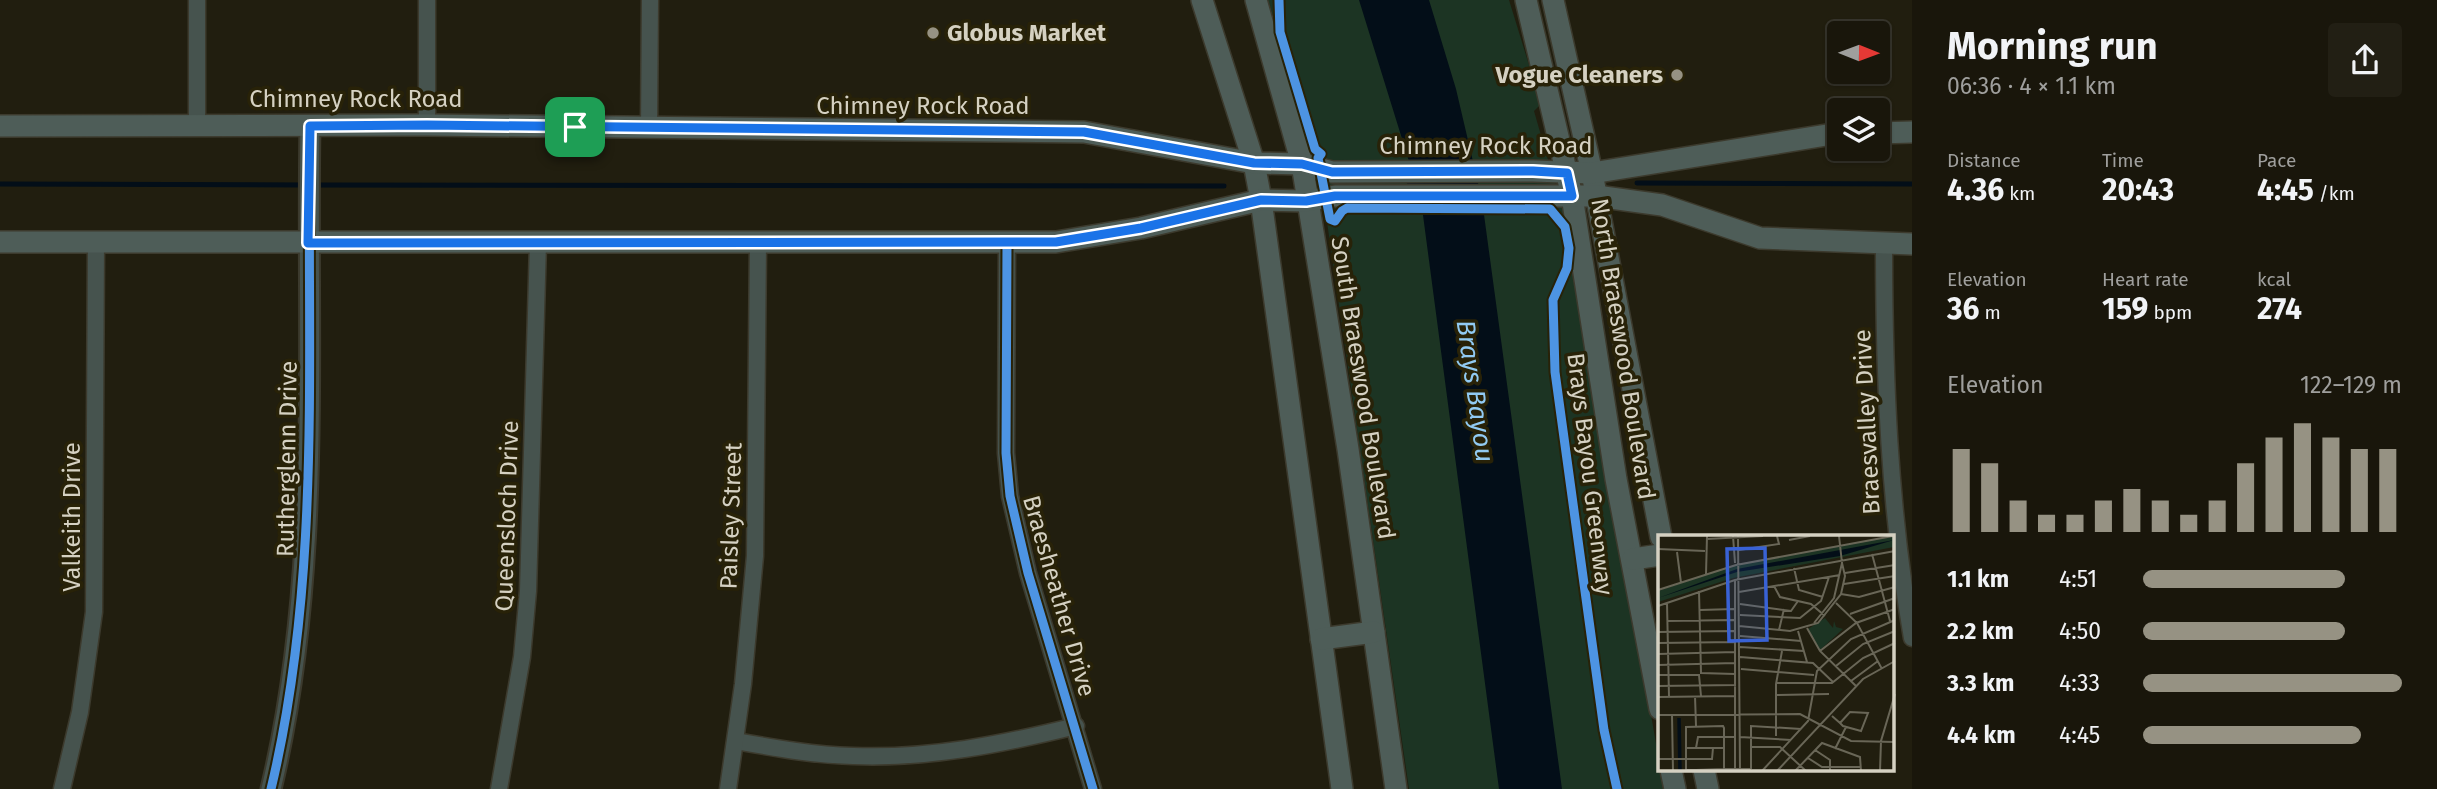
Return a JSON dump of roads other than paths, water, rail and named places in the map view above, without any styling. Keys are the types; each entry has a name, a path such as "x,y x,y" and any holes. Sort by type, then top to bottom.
{"main road":[{"path":"1202,0 1254,163 1261,200 1342,789"},
{"name":"South Braeswood Boulevard","path":"1256,0 1302,164 1348,449 1396,789"},
{"name":"North Braeswood Boulevard","path":"1526,0 1572,196 1616,479 1658,698"},
{"name":"North Braeswood Boulevard","path":"1553,0 1592,173 1661,535"},
{"name":"Chimney Rock Road","path":"0,126 427,125 1084,132 1254,163 1302,164 1332,172 1592,173 1827,135"},
{"path":"1890,133 1912,132"},
{"name":"Chimney Rock Road","path":"1261,200 1306,201 1335,196 1596,195 1662,205 1760,237 1912,244"},
{"path":"0,242 1056,242 1141,228 1261,200"},
{"path":"1633,559 1658,555"},
{"path":"1321,639 1374,632"}],"street":[{"path":"197,0 197,125"},
{"path":"427,0 427,125"},
{"path":"649,129 650,0"},
{"name":"Rutherglenn Drive","path":"271,789 288,705 304,583 310,126"},
{"name":"Valkeith Drive","path":"62,789 80,712 94,612 96,242"},
{"name":"Queensloch Drive","path":"499,789 520,669 528,591 538,243"},
{"name":"Paisley Street","path":"728,789 736,741 755,556 758,243"},
{"name":"Braesheather Drive","path":"1007,243 1006,453 1010,496 1028,573 1093,789"},
{"name":"Braesvalley Drive","path":"1884,244 1887,432 1897,540 1912,638"},
{"path":"736,741 807,753 911,755 1014,742 1076,726"}],"water":[{"name":"Brays Bayou","path":"1359,0 1429,0 1456,89 1482,200 1562,789 1499,789 1421,200"}],"waterway":[{"path":"1637,183 1912,184"},
{"path":"0,184 305,185"},
{"path":"315,185 1224,186"},
{"path":"1409,185 1422,185"}],"place":[{"name":"Globus Market","path":"933,33"},
{"name":"Vogue Cleaners","path":"1677,75"}]}
